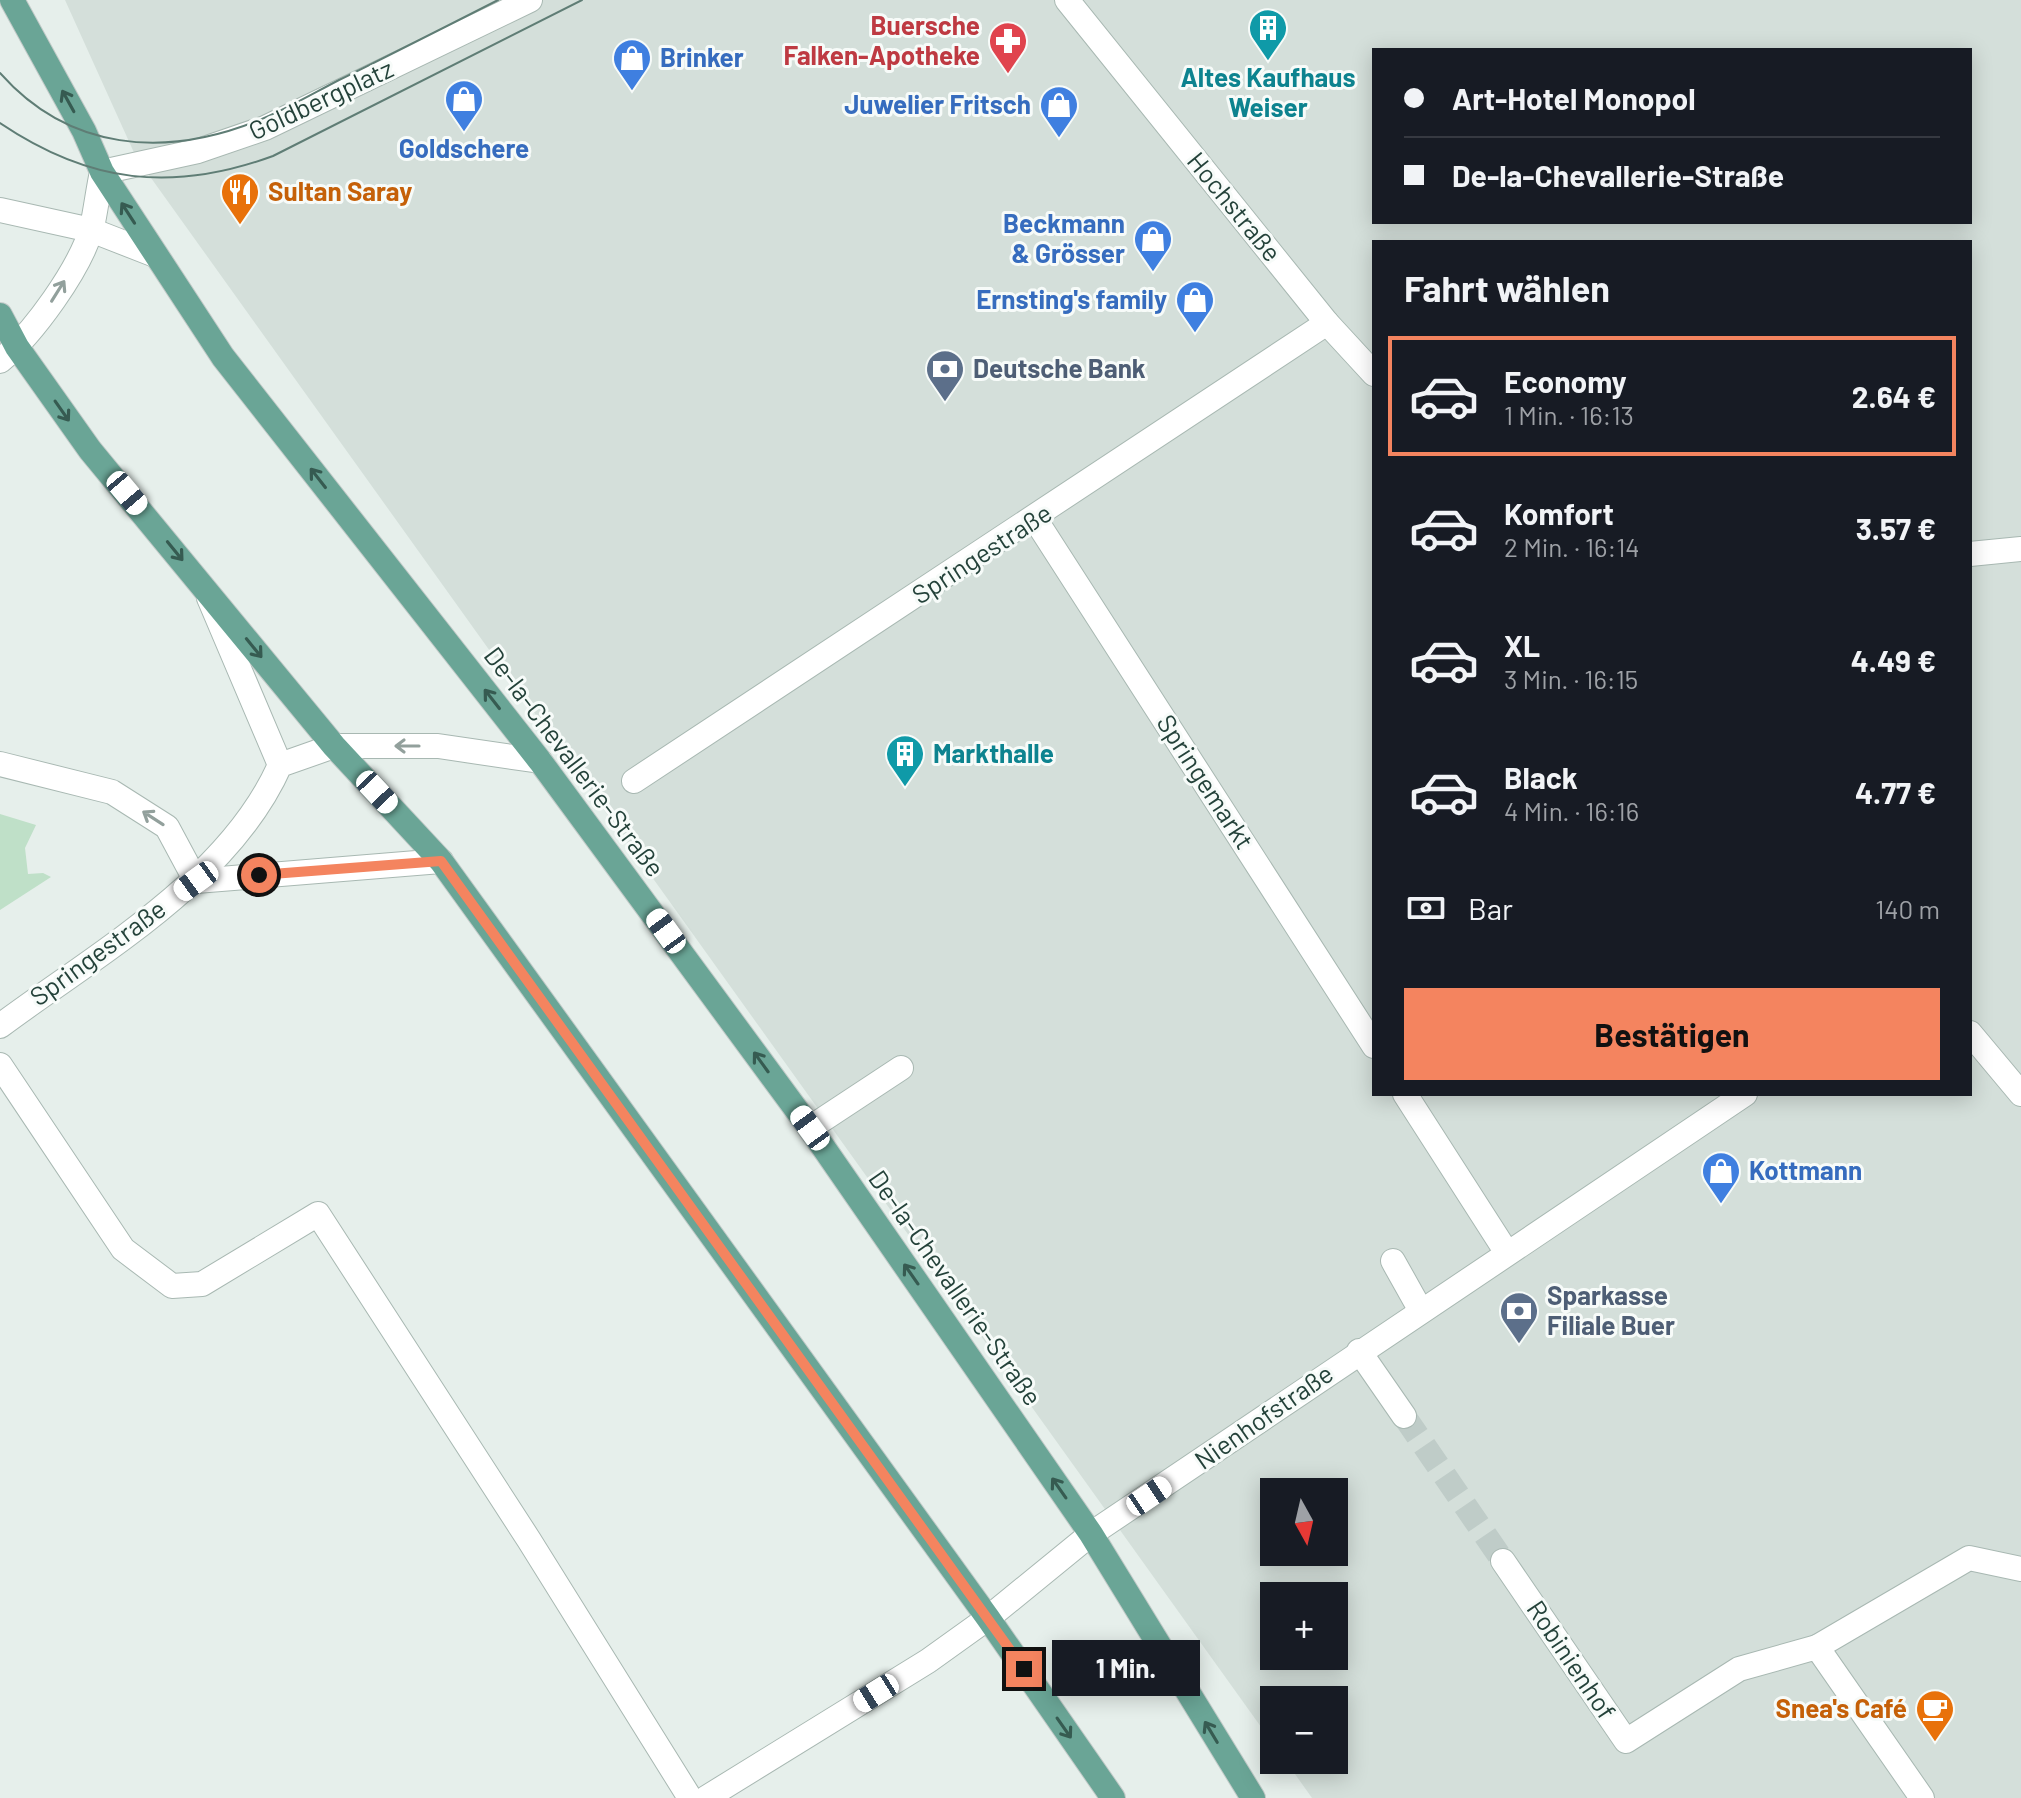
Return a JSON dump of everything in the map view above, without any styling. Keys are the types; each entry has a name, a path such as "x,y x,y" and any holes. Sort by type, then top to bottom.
{"main road":[{"name":"De-la-Chevallerie-Straße","path":"12,0 84,131 102,172 223,357 540,761 810,1128 1091,1534 1253,1798"},
{"path":"0,315 8,354 334,746 441,861 988,1618 1113,1798"}],"street":[{"name":"Goldbergplatz","path":"102,172 198,151 265,128 530,0"},
{"name":"Hochstraße","path":"1067,0 1327,323 1372,372"},
{"path":"8,354 59,293 91,230 102,172"},
{"path":"0,210 91,230 155,255"},
{"name":"Springestraße","path":"634,781 1035,519 1327,323"},
{"name":"Springemarkt","path":"1035,519 1372,1043"},
{"path":"1972,554 2021,549"},
{"path":"204,587 255,715 280,765 334,746 438,746 540,761"},
{"path":"0,764 112,792 167,827 196,881 441,861"},
{"name":"Springestraße","path":"0,1026 196,881 224,850 269,789 280,765"},
{"path":"1972,1035 2021,1094"},
{"path":"0,1065 123,1249 172,1286 202,1284 318,1214 529,1540 690,1798"},
{"path":"810,1128 901,1068"},
{"path":"1406,1096 1507,1253"},
{"name":"Nienhofstraße","path":"706,1798 928,1661 988,1618 1091,1534 1742,1096"},
{"path":"1393,1261 1421,1311"},
{"path":"1359,1351 1404,1416"},
{"name":"Robinienhof","path":"1503,1561 1626,1741 1739,1669 1817,1647 1969,1558 2021,1569"},
{"path":"1817,1647 1922,1798"}],"shaded area":[{"path":"65,0 2021,0 2021,1798 1312,1798 1295,1774 1348,1774 1348,1686 1260,1686 1260,1725 136,157"}],"green space":[{"path":"0,814 36,825 25,848 28,874 43,873 51,877 0,910"}],"tunnel":[{"path":"1404,1416 1503,1561"}],"tram line":[{"path":"0,73 27,99 56,119 87,132 120,140 153,143 187,140 222,133 267,117 498,0"},
{"path":"0,123 66,159 99,170 166,178 236,168 273,156 582,0"}],"place":[{"name":"Altes Kaufhaus Weiser","path":"1268,62"},
{"name":"Buersche Falken-Apotheke","path":"1008,75"},
{"name":"Brinker","path":"632,92"},
{"name":"Goldschere","path":"464,133"},
{"name":"Juwelier Fritsch","path":"1059,139"},
{"name":"Sultan Saray","path":"240,226"},
{"name":"Beckmann & Grösser","path":"1153,273"},
{"name":"Ernsting's family","path":"1195,334"},
{"name":"Deutsche Bank","path":"945,403"},
{"name":"Markthalle","path":"905,788"},
{"name":"Kottmann","path":"1721,1205"},
{"name":"Sparkasse Filiale Buer","path":"1519,1345"},
{"name":"Snea's Café","path":"1935,1743"}],"route":[{"path":"259,875 441,861 1024,1669"}]}
